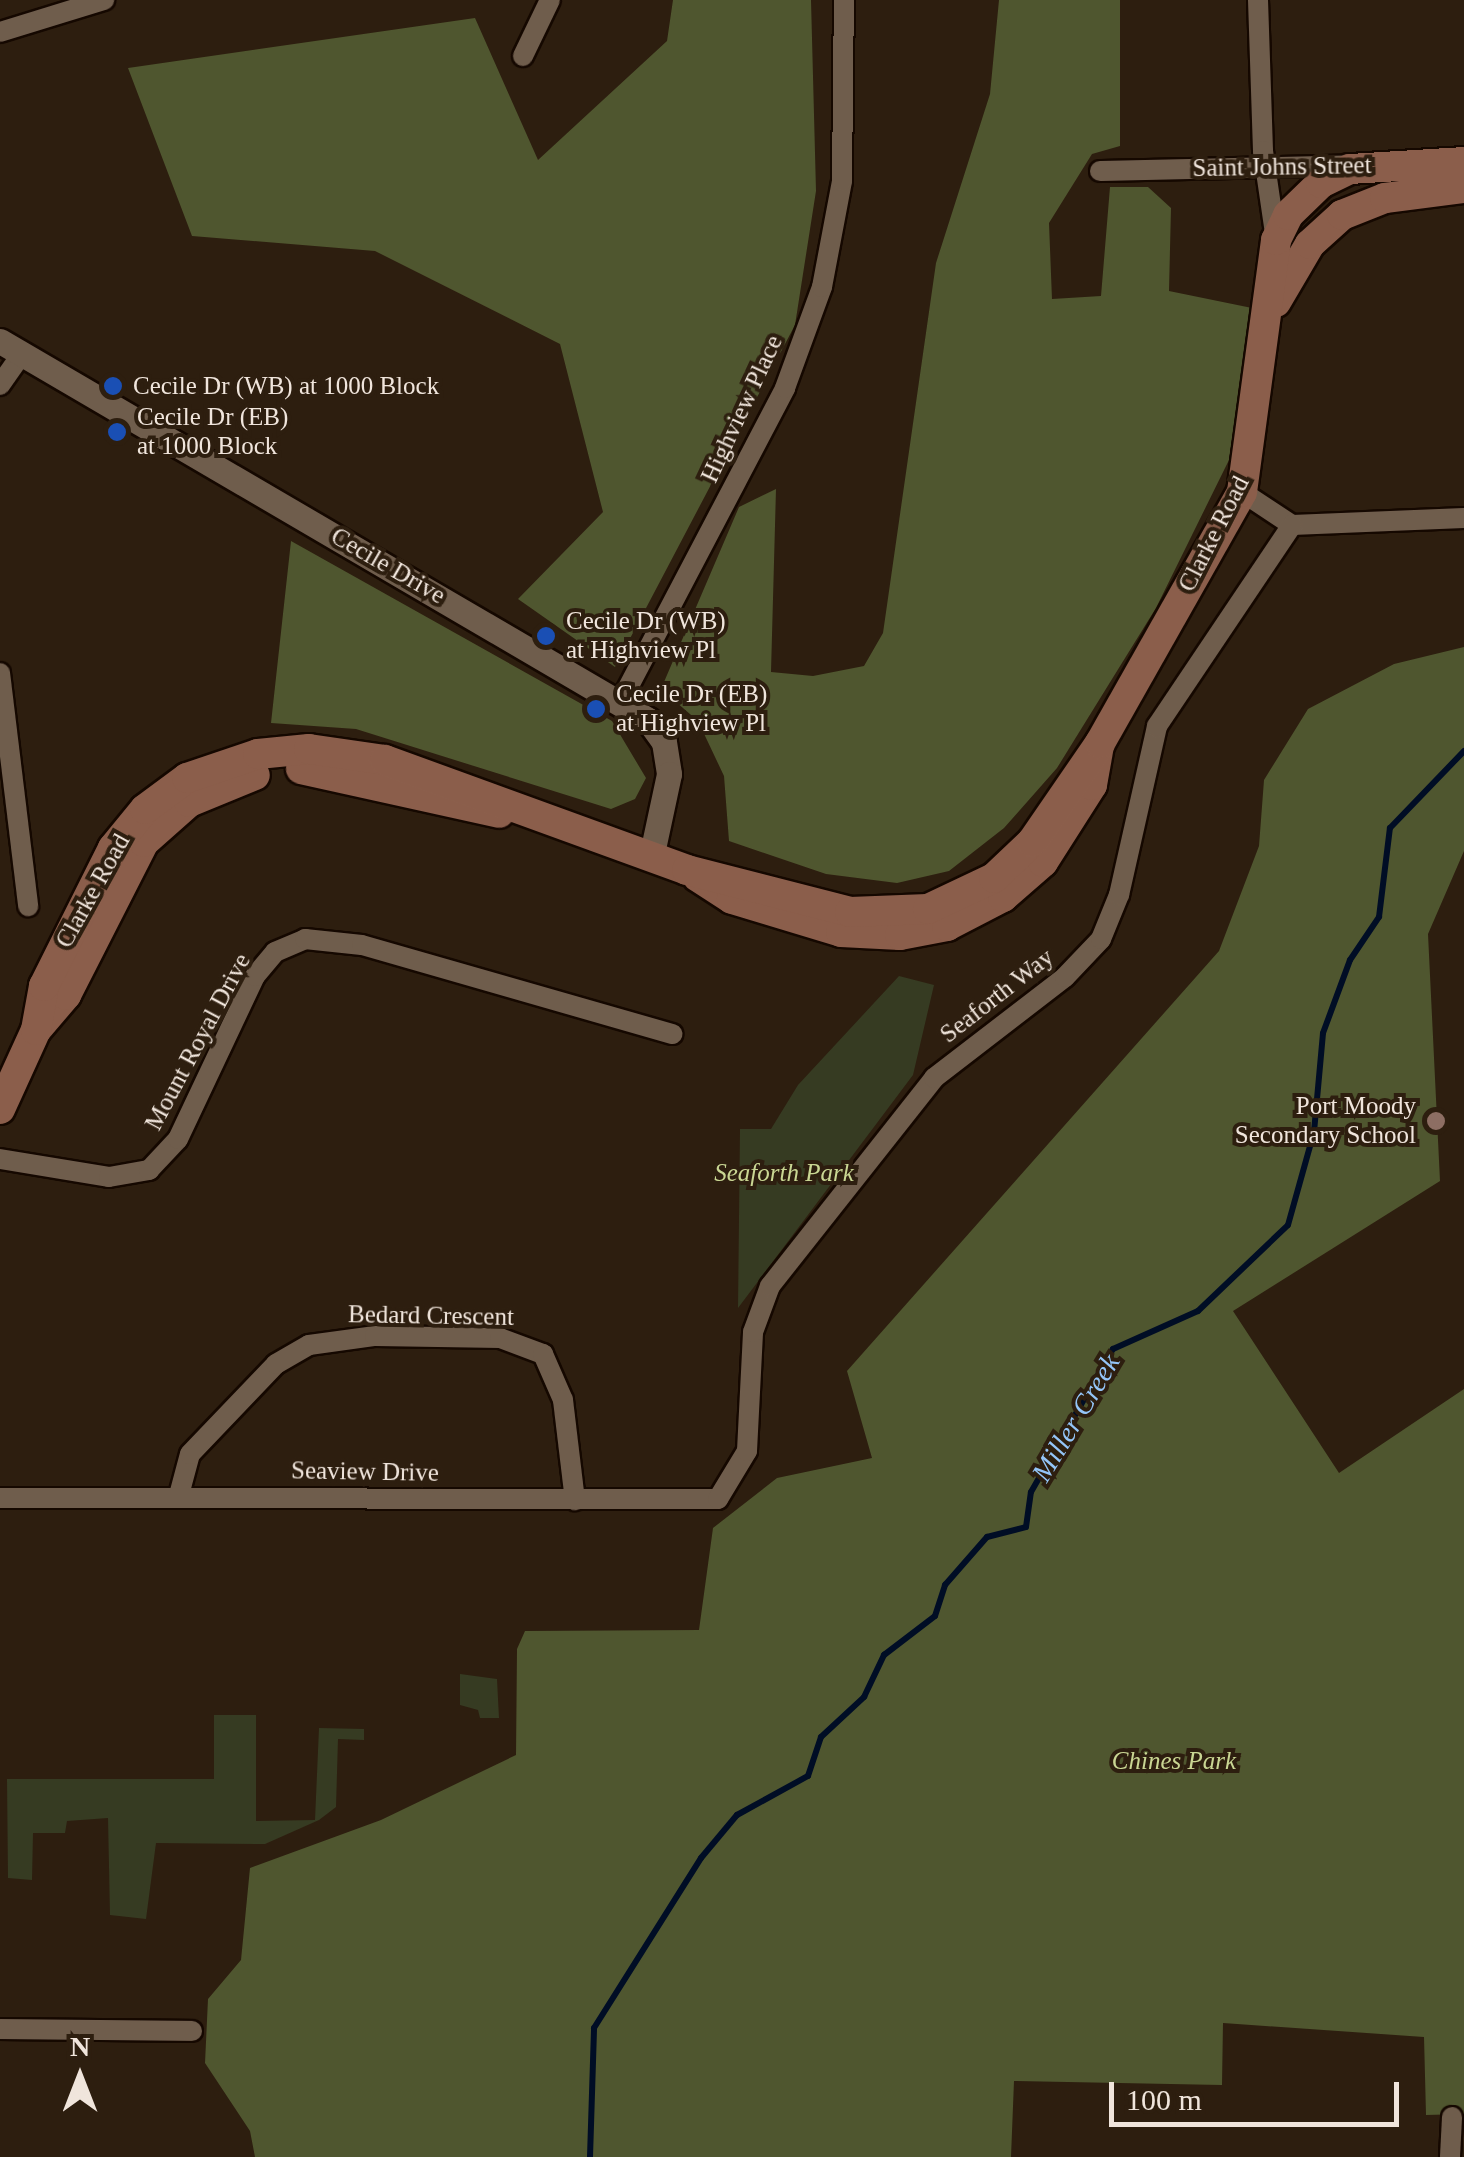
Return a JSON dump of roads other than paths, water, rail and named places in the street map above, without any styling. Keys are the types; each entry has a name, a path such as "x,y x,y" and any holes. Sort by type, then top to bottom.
{"main road":[{"name":"Saint Johns Street","path":"1365,166 1464,162"},
{"path":"1276,240 1313,189 1365,166"},
{"name":"Saint Johns Street","path":"1357,207 1464,188"},
{"name":"Clarke Road","path":"1273,306 1310,244 1357,207"},
{"name":"Clarke Road","path":"0,1109 36,1030 44,986 113,848 163,794 208,768 271,752 336,750 455,782 532,818 687,870 732,899 824,928 882,936 946,926 985,909 1043,862 1092,785 1100,743 1242,492 1273,306 1276,240"}],"street":[{"path":"0,32 104,0"},
{"path":"523,56 550,0"},
{"name":"Highview Place","path":"622,699 784,388 822,287 842,181 844,0"},
{"path":"1258,0 1264,164 1276,240"},
{"name":"Saint Johns Street","path":"1100,172 1264,164 1365,166"},
{"path":"0,386 11,348"},
{"name":"Cecile Drive","path":"11,348 622,699 656,729 667,752 652,858"},
{"path":"1242,492 1292,525 1464,518"},
{"name":"Seaforth Way","path":"726,1493 747,1451 751,1347 765,1295 913,1100 1100,939 1119,895 1158,726 1292,525"},
{"path":"0,672 28,906"},
{"name":"Mount Royal Drive","path":"0,1159 108,1178 149,1170 178,1140 255,976 275,952 305,939 362,945 672,1034"},
{"name":"Bedard Crescent","path":"179,1495 190,1454 292,1354 349,1336 464,1337 518,1340 552,1366 575,1500"},
{"name":"Seaview Drive","path":"0,1498 179,1495 694,1504 726,1493"},
{"path":"0,2029 192,2031"},
{"path":"1450,2157 1452,2118"}],"waterway":[{"name":"Miller Creek","path":"590,2157 594,2028 701,1858 737,1815 808,1776 821,1737 864,1697 884,1655 935,1616 945,1585 987,1537 1026,1527 1031,1492 1113,1349 1198,1311 1288,1225 1314,1132 1323,1033 1350,960 1379,917 1390,828 1464,751"}],"place":[{"name":"Cecile Dr (WB) at 1000 Block","path":"113,386"},
{"name":"Cecile Dr (EB) at 1000 Block","path":"117,432"},
{"name":"Cecile Dr (WB) at Highview Pl","path":"546,636"},
{"name":"Cecile Dr (EB) at Highview Pl","path":"596,709"},
{"name":"Port Moody Secondary School","path":"1436,1121"}],"park label":[{"name":"Seaforth Park","path":"784,1173"},
{"name":"Chines Park","path":"1174,1761"}]}
